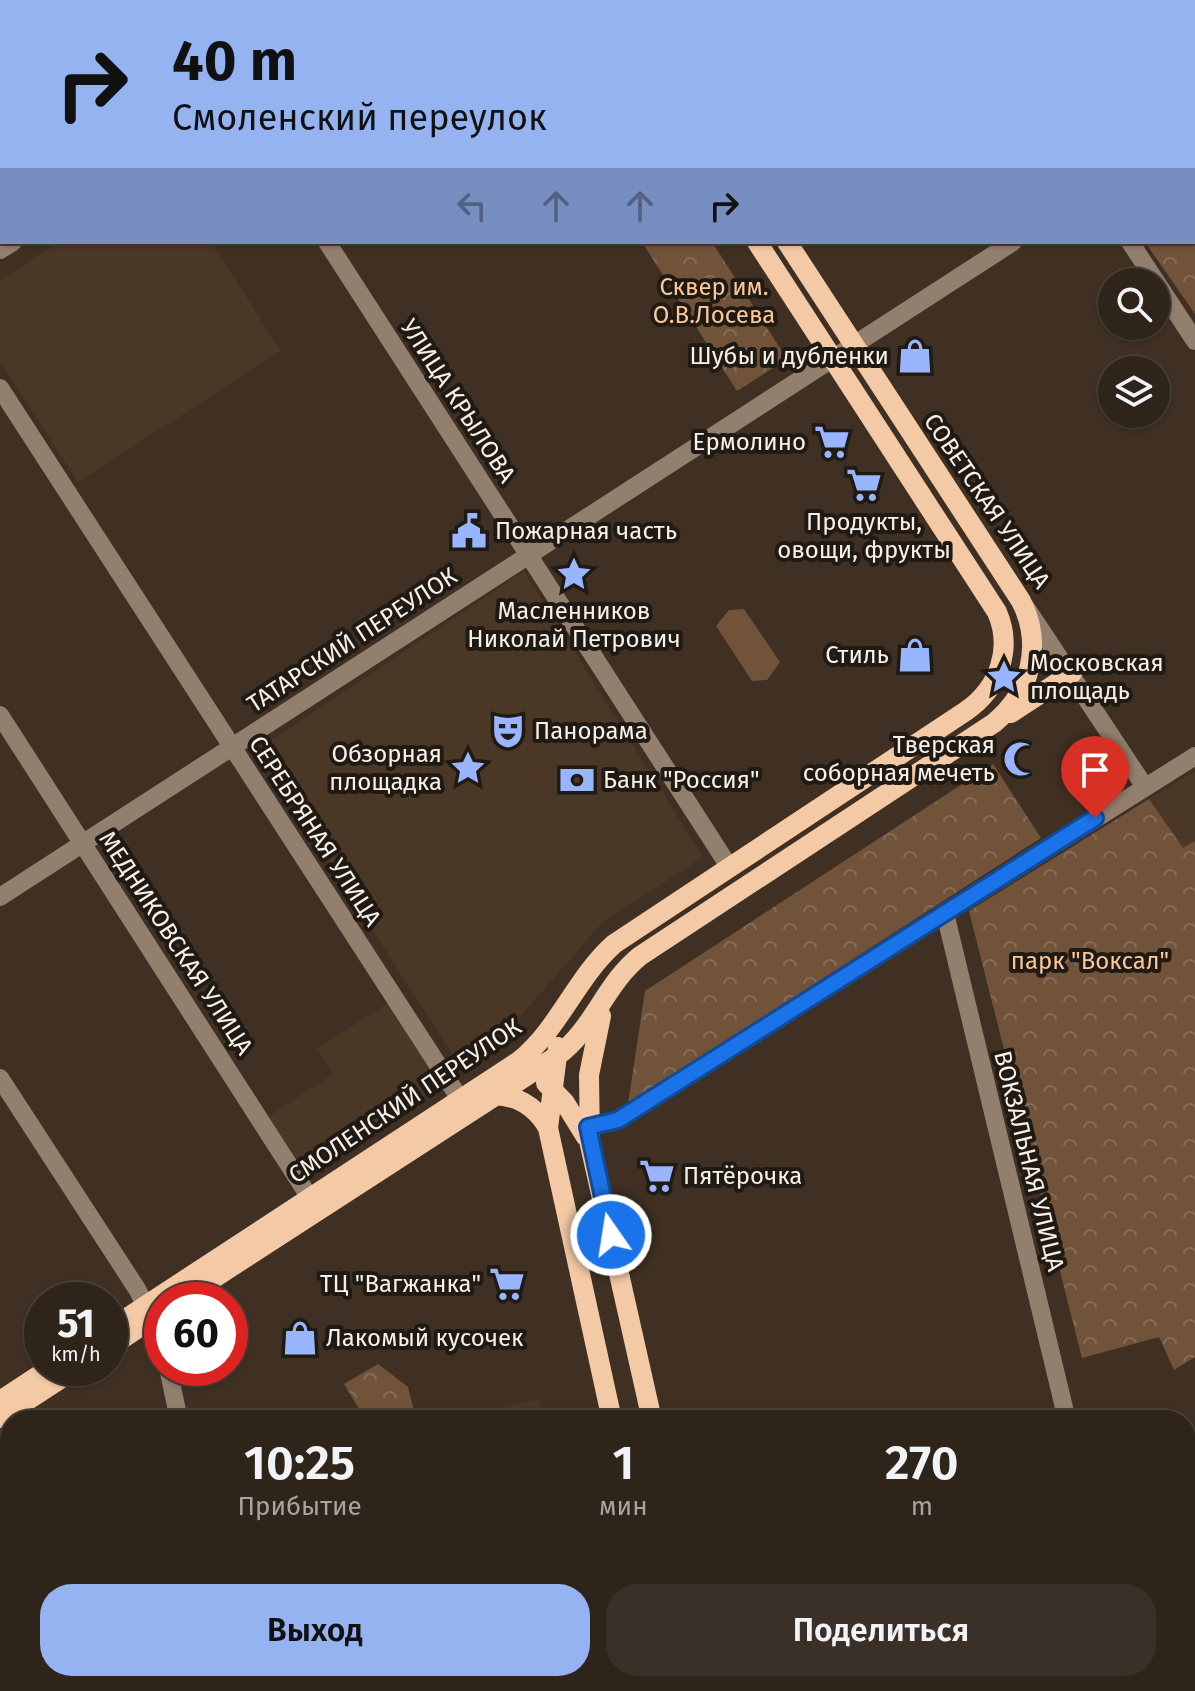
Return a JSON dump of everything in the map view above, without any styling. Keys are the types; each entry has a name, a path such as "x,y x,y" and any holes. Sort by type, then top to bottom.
{"main road":[{"name":"СОВЕТСКАЯ УЛИЦА","path":"758,244 997,612"},
{"name":"СОВЕТСКАЯ УЛИЦА","path":"788,244 1021,601"},
{"name":"СМОЛЕНСКИЙ ПЕРЕУЛОК","path":"195,1282 310,1198 460,1099 527,1076 557,1056 585,1031 618,979 640,956 994,723 1020,693 1031,663 1031,631 1021,601"},
{"name":"СМОЛЕНСКИЙ ПЕРЕУЛОК","path":"206,1282 487,1090 536,1046 581,980 614,944 727,864 976,703 992,684 1002,661 1003,636 997,612"},
{"path":"994,723 1072,673"},
{"path":"581,980 566,1013 548,1128 610,1410"},
{"path":"606,1000 589,1075 589,1136 650,1410"},
{"path":"527,1076 542,1080 552,1088 589,1136"},
{"path":"487,1090 528,1105 548,1128"},
{"name":"СМОЛЕНСКИЙ ПЕРЕУЛОК","path":"128,1333 144,1320"},
{"path":"2,1407 28,1386"},
{"path":"2,1407 42,1386"}],"street":[{"name":"УЛИЦА КРЫЛОВА","path":"328,244 727,864"},
{"name":"ТАТАРСКИЙ ПЕРЕУЛОК","path":"0,897 1010,244"},
{"path":"1131,244 1195,341"},
{"name":"СЕРЕБРЯНАЯ УЛИЦА","path":"0,388 460,1099"},
{"name":"СОВЕТСКАЯ УЛИЦА","path":"1021,601 1072,673 1145,787"},
{"name":"МЕДНИКОВСКАЯ УЛИЦА","path":"0,715 310,1198"},
{"path":"589,1136 1195,756"},
{"name":"ВОКЗАЛЬНАЯ УЛИЦА","path":"945,913 1065,1410"},
{"path":"0,1078 144,1297"},
{"path":"172,1386 177,1410"}],"shaded area":[{"path":"56,244 212,244 281,351 78,482 0,362 0,280"},
{"path":"524,571 703,857 601,924 485,1057 467,1067 454,1057 257,750"},
{"path":"1195,771 1195,841 1183,849 1149,799"},
{"path":"388,1003 442,1084 305,1175 268,1117 333,1074 317,1049"},
{"path":"539,1399 542,1410 493,1410"}],"green space":[{"name":"Сквер им. О.В.Лосева","path":"643,244 713,244 787,359 737,391"},
{"path":"1146,244 1195,244 1195,314 1170,278 1170,268 1163,268"},
{"path":"744,609 780,662 767,680 752,681 716,626 729,610"},
{"path":"993,764 1041,838 628,1104 645,991"},
{"name":"парк \"Воксал\"","path":"1149,799 1183,848 1195,841 1195,1357 1174,1370 1159,1337 1082,1358 969,911"},
{"path":"378,1364 408,1387 414,1410 360,1410 344,1384"}],"place":[{"name":"Шубы и дубленки","path":"915,356"},
{"name":"Ермолино","path":"832,442"},
{"name":"Продукты, овощи, фрукты","path":"864,485"},
{"name":"Пожарная часть","path":"469,531"},
{"name":"Масленников Николай Петрович","path":"574,574"},
{"name":"Стиль","path":"915,655"},
{"name":"Московская площадь","path":"1004,677"},
{"name":"Панорама","path":"508,731"},
{"name":"Тверская соборная мечеть","path":"1021,759"},
{"name":"Обзорная площадка","path":"468,768"},
{"name":"Банк \"Россия\"","path":"577,780"},
{"name":"Пятёрочка","path":"657,1176"},
{"name":"ТЦ \"Вагжанка\"","path":"507,1284"},
{"name":"Лакомый кусочек","path":"300,1338"}],"route":[{"path":"611,1235 588,1127 618,1120 1095,818"}]}
